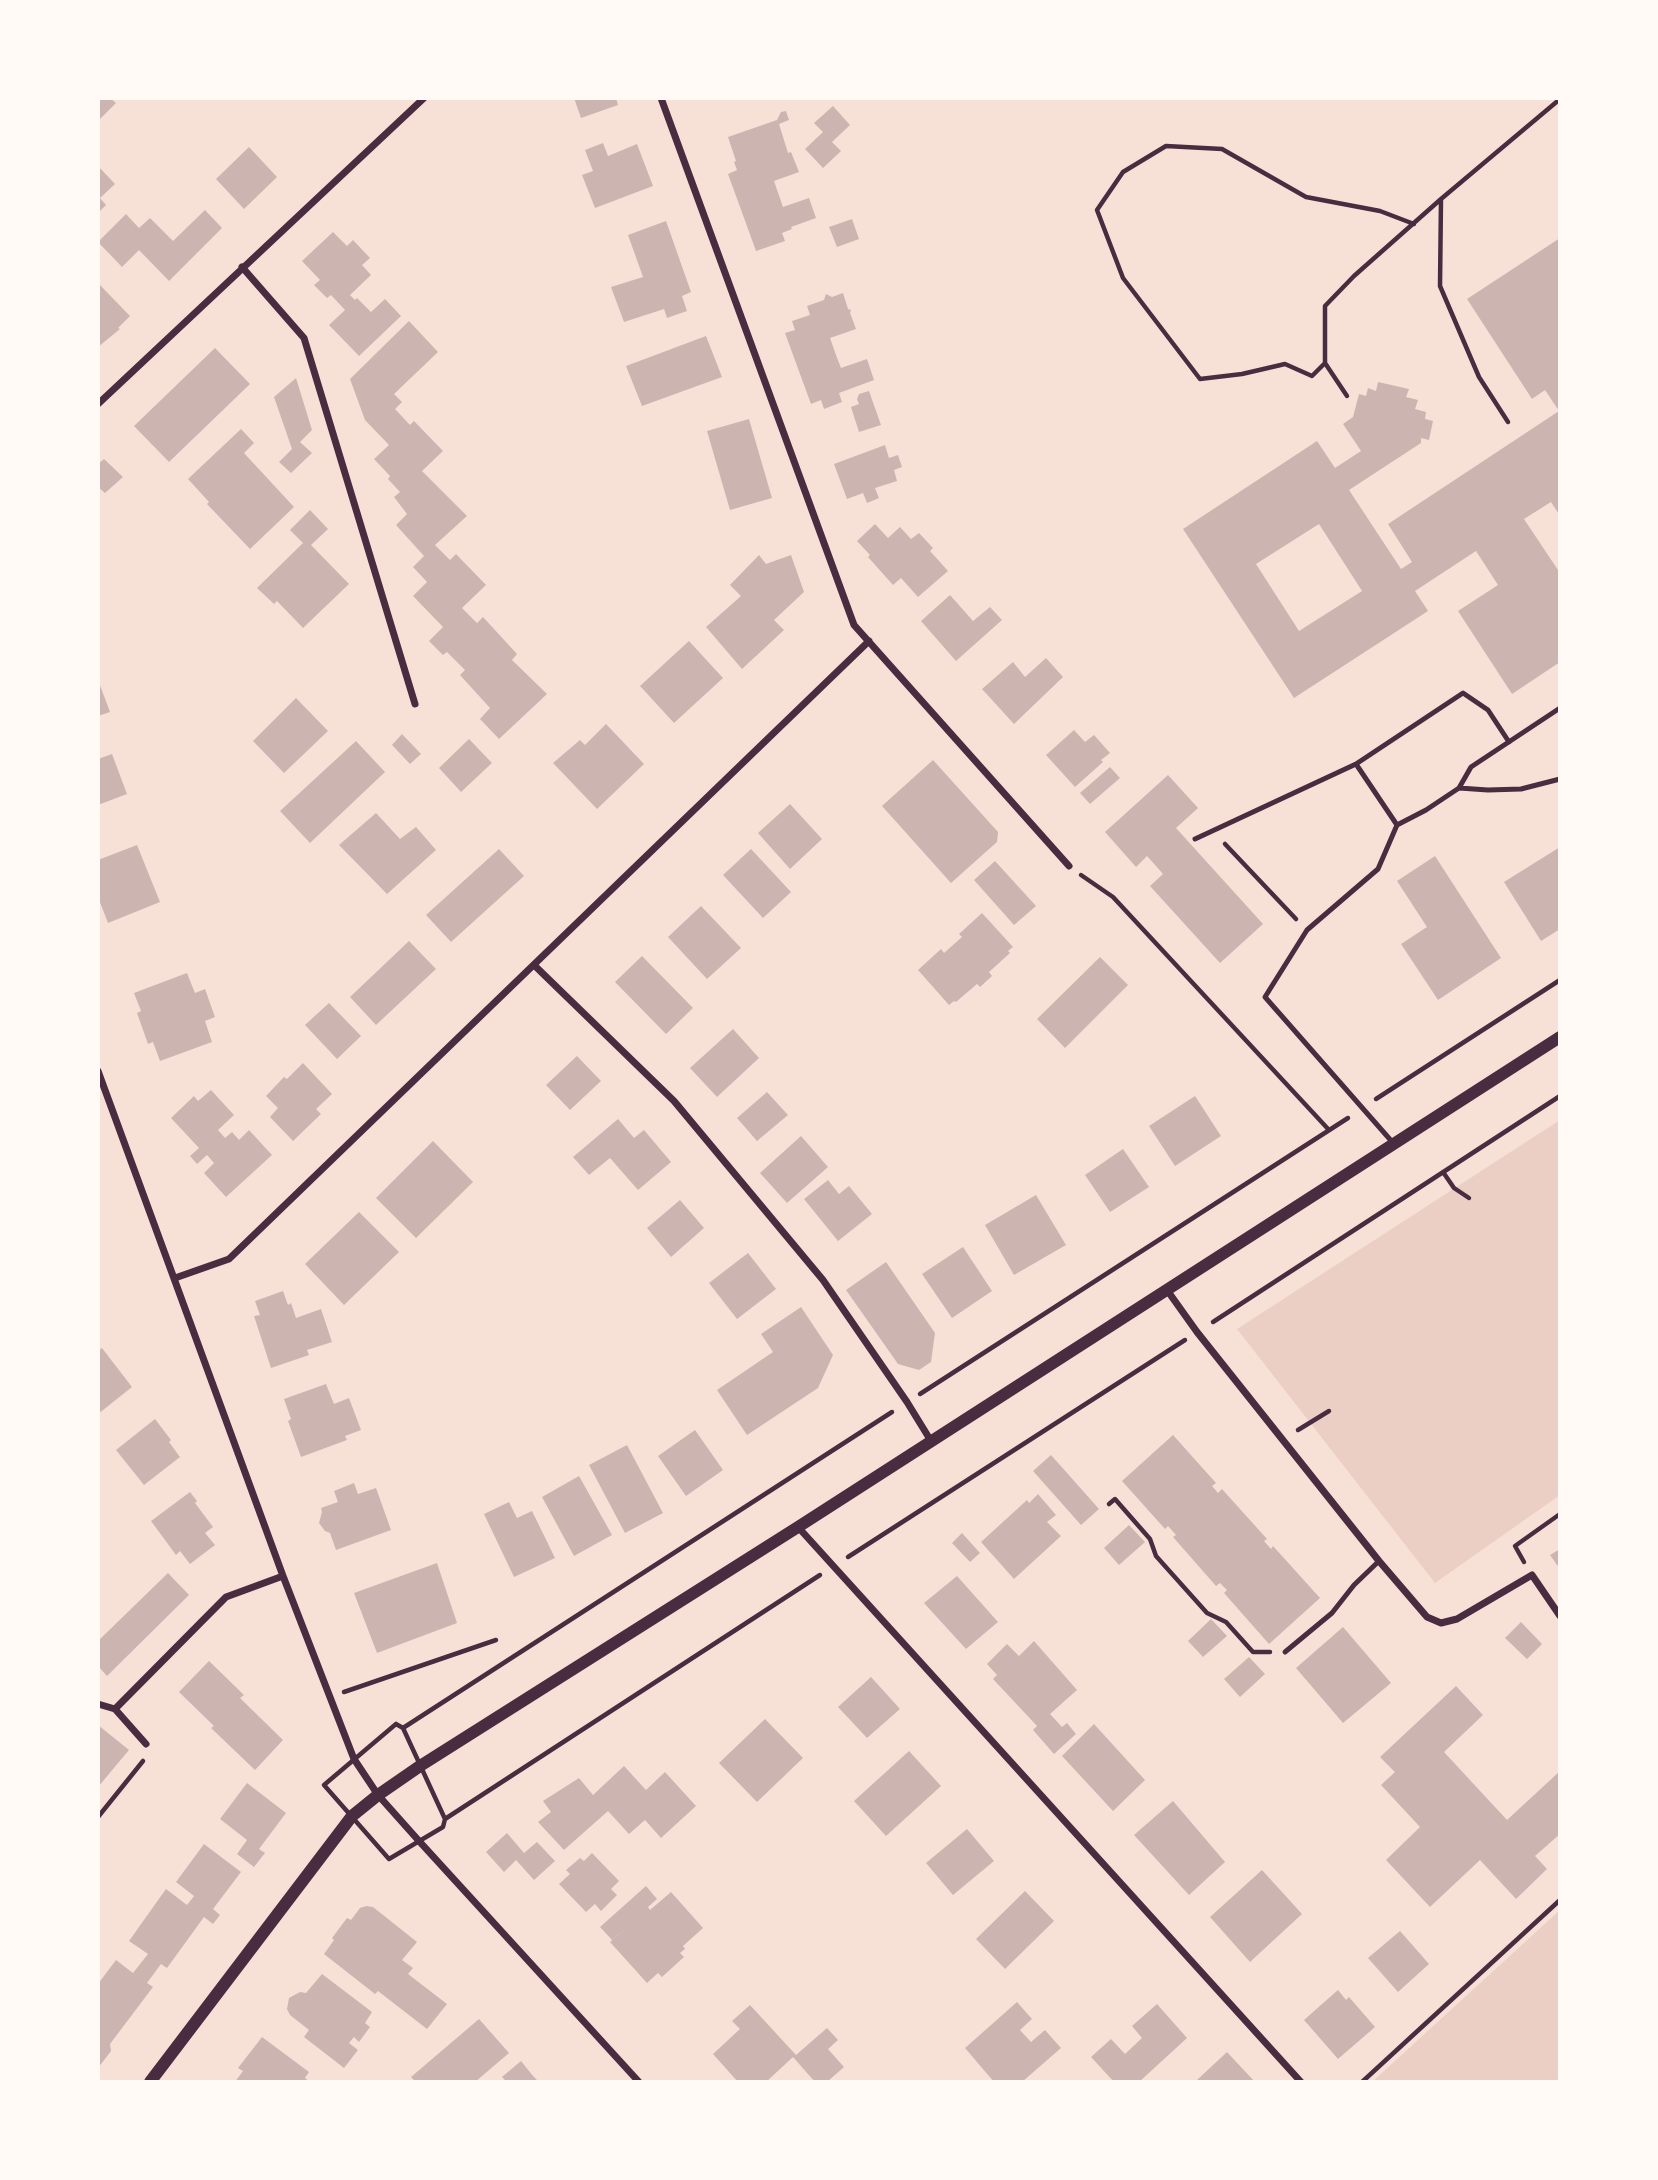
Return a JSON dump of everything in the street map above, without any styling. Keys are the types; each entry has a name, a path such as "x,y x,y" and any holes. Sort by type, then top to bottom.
{"street":[{"path":"98,404 424,98"},
{"path":"661,98 855,625 1069,866"},
{"path":"242,267 304,338 415,704"},
{"path":"175,1278 229,1259 869,641"},
{"path":"534,965 674,1101 823,1280 931,1441"},
{"path":"150,2082 352,1816 378,1795 1560,1037"},
{"path":"98,1071 283,1576 354,1759 378,1795 639,2082"},
{"path":"1167,1290 1197,1332 1378,1561 1427,1617 1441,1623 1457,1619 1532,1575 1560,1616"},
{"path":"798,1527 1301,2082"},
{"path":"115,1709 226,1597 283,1576"},
{"path":"98,1704 115,1709 146,1744"}],"lane":[{"path":"1195,839 1356,764 1463,693 1488,710 1509,742"},
{"path":"1394,1144 1265,997 1307,930 1378,869 1397,825 1459,788 1471,767 1560,708"},
{"path":"1356,764 1397,825"},
{"path":"1459,788 1521,789 1560,779"},
{"path":"1285,1652 1332,1612 1378,1561"}],"path":[{"path":"1347,396 1325,363 1325,306 1353,276 1560,99"},
{"path":"1325,363 1312,376 1286,364 1242,374 1200,379 1123,278 1097,211 1123,172 1166,146 1222,149 1306,197 1380,211 1414,224"},
{"path":"1441,199 1440,286 1479,377 1508,422"},
{"path":"1213,831 1307,930"},
{"path":"1069,866 1113,897 1329,1130"},
{"path":"403,1728 1560,980"},
{"path":"445,1819 1560,1096"},
{"path":"1443,1172 1454,1188 1469,1198"},
{"path":"1282,1440 1329,1411"},
{"path":"1109,1504 1115,1499 1150,1539 1156,1556 1207,1613 1226,1622 1254,1652 1285,1652"},
{"path":"1532,1575 1515,1546 1560,1514"},
{"path":"330,1697 496,1640"},
{"path":"98,1817 147,1757 146,1744"},
{"path":"1362,2082 1560,1900"}],"shaded area":[{"path":"1560,1120 1560,1495 1435,1583 1237,1329"},
{"path":"1560,1910 1560,2082 1372,2082"}],"building":[{"path":"102,98 110,98 116,103 98,121 98,102"},
{"path":"574,98 616,98 618,105 581,118"},
{"path":"833,106 850,125 832,142 841,151 823,168 805,149 823,132 814,123"},
{"path":"786,111 789,120 779,124 788,153 791,152 799,172 774,181 783,207 809,198 816,218 782,233 785,241 756,251 728,174 737,170 728,137 777,120 781,112"},
{"path":"603,143 608,156 637,144 653,186 595,208 582,175 593,171 585,150"},
{"path":"249,147 277,177 244,209 216,179"},
{"path":"98,166 115,184 100,198 106,205 98,213"},
{"path":"205,210 222,228 169,281 139,250 122,267 98,242 126,214 139,228 150,218 173,241"},
{"path":"852,219 859,239 837,247 829,227"},
{"path":"666,221 691,292 682,296 687,311 667,318 664,309 624,322 611,287 643,277 628,235"},
{"path":"333,232 347,246 353,240 370,258 362,265 371,275 350,295 371,312 385,299 401,316 359,356 329,325 345,310 331,295 327,298 314,285 320,280 302,261"},
{"path":"1560,238 1560,516 1551,502 1524,519 1558,570 1560,569 1560,662 1512,694 1458,611 1498,585 1476,551 1415,591 1428,611 1294,698 1183,529 1317,441 1335,468 1361,451 1343,424 1353,417 1359,394 1366,396 1368,388 1376,391 1378,382 1409,389 1406,397 1418,400 1415,409 1426,412 1425,419 1433,421 1429,440 1421,438 1421,443 1349,490 1401,569 1412,562 1388,524 1559,411 1545,390 1532,399 1467,299","holes":["1319,524 1362,591 1299,631 1256,564"]},
{"path":"98,283 130,316 118,328 120,329 98,347"},
{"path":"843,293 856,329 830,338 836,355 841,368 867,359 874,380 839,393 842,402 824,409 821,400 811,404 785,333 795,330 792,321 810,315 807,306 824,300 826,294 832,297"},
{"path":"409,321 438,352 394,394 402,402 395,409 410,425 414,421 443,451 422,471 467,516 435,545 450,560 456,554 486,585 462,608 477,623 483,617 517,654 512,660 547,694 499,739 480,719 490,708 460,675 465,670 447,652 443,655 429,641 443,627 413,596 427,582 413,567 424,556 396,525 407,514 394,497 400,492 374,459 389,445 365,420 350,379"},
{"path":"706,336 722,377 642,406 626,366"},
{"path":"215,348 250,384 169,462 134,426"},
{"path":"296,378 312,430 300,442 312,453 291,473 279,462 292,449 274,397"},
{"path":"869,391 881,425 859,432 851,407 859,404 859,394"},
{"path":"749,419 772,498 730,510 707,431"},
{"path":"241,429 254,443 244,453 294,507 250,549 207,504 209,502 188,479"},
{"path":"885,445 889,458 898,455 902,467 894,470 897,481 875,488 879,498 867,503 863,493 847,499 834,464"},
{"path":"104,459 123,477 105,493 98,487 98,464"},
{"path":"310,510 328,529 311,545 349,584 303,628 277,601 274,604 257,588 303,543 290,530"},
{"path":"875,524 888,538 900,527 911,539 919,533 933,548 930,551 948,571 918,597 901,578 893,585 857,541"},
{"path":"759,555 766,564 791,555 804,592 774,620 784,630 742,669 706,627 741,596 730,585"},
{"path":"950,595 973,621 990,607 1002,620 956,661 921,621"},
{"path":"689,641 723,678 674,723 640,686"},
{"path":"1046,658 1063,677 1014,724 982,689 1013,662 1025,677"},
{"path":"98,680 110,712 98,716"},
{"path":"296,698 328,731 284,773 253,741"},
{"path":"606,724 644,764 597,809 553,763 580,740 585,745"},
{"path":"1074,730 1085,742 1094,735 1110,753 1075,787 1046,755"},
{"path":"402,734 421,754 410,764 392,745"},
{"path":"469,739 492,763 461,792 439,768"},
{"path":"356,741 385,772 310,843 280,811"},
{"path":"112,754 127,794 98,805 98,759"},
{"path":"933,760 998,832 997,842 951,883 882,806"},
{"path":"1110,767 1120,778 1090,804 1080,793"},
{"path":"1168,775 1198,808 1176,828 1263,924 1220,963 1150,886 1163,874 1147,856 1136,867 1105,832"},
{"path":"790,804 822,839 790,869 758,833"},
{"path":"376,813 400,839 416,827 436,850 387,894 339,845"},
{"path":"137,845 160,902 108,923 98,897 98,860"},
{"path":"1560,847 1560,929 1541,941 1504,882"},
{"path":"499,849 524,876 451,942 426,915"},
{"path":"751,849 791,892 763,918 723,875"},
{"path":"1435,856 1501,958 1438,1000 1401,944 1427,927 1397,881"},
{"path":"995,861 1036,906 1014,925 974,880"},
{"path":"701,906 741,948 707,979 668,937"},
{"path":"982,913 1013,947 989,972 992,976 980,987 977,984 949,1005 918,970 941,949 944,953 962,937 959,934"},
{"path":"409,941 436,969 376,1025 350,997"},
{"path":"642,956 693,1008 666,1034 615,982"},
{"path":"1100,957 1128,985 1065,1048 1037,1019"},
{"path":"187,973 195,993 205,989 215,1017 205,1021 212,1042 160,1061 153,1042 148,1044 137,1013 141,1011 134,993"},
{"path":"329,1003 361,1036 337,1059 305,1025"},
{"path":"733,1029 759,1058 717,1097 690,1068"},
{"path":"577,1056 601,1081 570,1110 546,1085"},
{"path":"303,1063 332,1094 316,1109 321,1114 293,1141 270,1117 278,1108 266,1096 284,1077 287,1079"},
{"path":"211,1090 234,1115 218,1130 225,1138 232,1132 239,1140 249,1130 272,1155 226,1197 204,1173 214,1163 207,1155 197,1164 190,1156 199,1148 171,1118 194,1096 198,1101"},
{"path":"767,1092 788,1115 757,1141 737,1118"},
{"path":"1195,1096 1221,1136 1175,1166 1149,1126"},
{"path":"618,1119 634,1138 644,1130 671,1162 638,1190 610,1158 589,1175 573,1157"},
{"path":"801,1136 828,1167 787,1203 760,1173"},
{"path":"433,1141 473,1182 416,1238 376,1198"},
{"path":"1123,1149 1149,1187 1110,1212 1085,1175"},
{"path":"828,1180 839,1194 849,1186 872,1214 838,1241 804,1199"},
{"path":"1036,1195 1066,1245 1014,1275 985,1225"},
{"path":"680,1200 704,1228 671,1257 647,1228"},
{"path":"359,1212 399,1252 344,1305 305,1264"},
{"path":"963,1247 992,1291 952,1318 922,1274"},
{"path":"748,1253 776,1289 737,1319 709,1283"},
{"path":"886,1262 935,1333 931,1362 919,1370 898,1364 846,1290"},
{"path":"283,1291 296,1318 321,1309 332,1342 307,1350 309,1355 271,1368 254,1316 260,1315 255,1301"},
{"path":"801,1307 833,1355 818,1388 747,1435 717,1390 773,1352 761,1334"},
{"path":"102,1348 132,1387 98,1414 98,1351"},
{"path":"326,1384 334,1404 349,1398 361,1430 345,1436 347,1440 301,1457 288,1421 291,1419 284,1399"},
{"path":"155,1419 180,1457 144,1485 116,1450"},
{"path":"695,1430 723,1470 686,1496 658,1456"},
{"path":"1173,1435 1216,1483 1212,1486 1218,1493 1222,1489 1267,1539 1264,1541 1271,1549 1273,1546 1320,1598 1269,1644 1224,1593 1227,1590 1220,1583 1216,1586 1173,1537 1176,1535 1168,1526 1165,1529 1122,1481"},
{"path":"627,1445 663,1513 625,1533 589,1465"},
{"path":"1051,1455 1099,1509 1081,1525 1033,1471"},
{"path":"579,1476 612,1535 574,1556 542,1497"},
{"path":"354,1483 358,1494 376,1488 391,1530 336,1550 330,1533 319,1523 321,1508 338,1502 334,1491"},
{"path":"190,1492 213,1527 205,1533 215,1545 190,1564 180,1551 176,1555 151,1521"},
{"path":"1038,1494 1056,1515 1047,1522 1061,1536 1014,1579 981,1542 1027,1500 1029,1503"},
{"path":"509,1502 517,1518 532,1511 555,1558 514,1577 484,1514"},
{"path":"1129,1525 1145,1542 1119,1565 1104,1548"},
{"path":"962,1533 980,1553 970,1562 952,1543"},
{"path":"1560,1549 1560,1569 1550,1555"},
{"path":"437,1563 457,1623 377,1653 354,1593"},
{"path":"168,1573 189,1595 107,1676 98,1666 98,1641"},
{"path":"957,1576 998,1622 966,1649 924,1603"},
{"path":"1211,1619 1227,1636 1203,1657 1188,1641"},
{"path":"1521,1622 1542,1644 1527,1659 1505,1638"},
{"path":"1343,1627 1391,1683 1343,1723 1296,1668"},
{"path":"1034,1641 1077,1690 1050,1714 1062,1727 1067,1723 1076,1734 1054,1754 1033,1730 1037,1726 993,1679 997,1675 987,1664 1007,1644 1019,1656"},
{"path":"1249,1657 1265,1674 1240,1697 1224,1679"},
{"path":"209,1661 244,1695 240,1698 283,1740 255,1770 211,1728 214,1726 179,1692"},
{"path":"871,1677 900,1709 867,1738 838,1707"},
{"path":"1456,1686 1483,1715 1444,1752 1507,1820 1560,1771 1560,1834 1535,1856 1547,1869 1516,1899 1480,1860 1430,1907 1386,1860 1420,1827 1381,1785 1395,1772 1380,1757"},
{"path":"765,1719 803,1758 757,1802 719,1763"},
{"path":"1094,1724 1145,1780 1113,1811 1062,1756"},
{"path":"98,1725 129,1750 98,1787"},
{"path":"909,1751 941,1786 886,1836 854,1801"},
{"path":"624,1766 646,1790 665,1772 696,1806 661,1838 645,1820 629,1834 608,1811 564,1850 538,1822 551,1812 543,1801 579,1778 593,1795"},
{"path":"247,1783 286,1813 259,1849 265,1853 254,1867 237,1854 247,1840 220,1819"},
{"path":"1173,1801 1225,1862 1189,1895 1134,1835"},
{"path":"967,1829 994,1861 953,1895 926,1863"},
{"path":"507,1833 524,1853 537,1842 555,1861 534,1880 516,1860 504,1872 486,1852"},
{"path":"204,1844 241,1872 213,1909 220,1915 213,1924 204,1917 167,1968 161,1964 147,1983 153,1987 110,2044 111,2051 98,2068 98,1984 116,1960 133,1973 148,1954 129,1941 166,1889 187,1905 194,1896 176,1882"},
{"path":"592,1853 619,1881 611,1889 617,1895 601,1911 595,1904 586,1912 559,1884 570,1874 566,1870 580,1858 584,1861"},
{"path":"1262,1870 1302,1914 1250,1962 1210,1917"},
{"path":"646,1886 657,1899 648,1907 650,1910 671,1892 703,1928 683,1946 685,1949 680,1953 684,1957 662,1977 658,1973 647,1983 610,1942 633,1922 612,1940 600,1927"},
{"path":"1025,1891 1054,1921 1005,1969 976,1939"},
{"path":"373,1907 417,1942 402,1960 413,1968 408,1974 447,2004 427,2029 378,1991 375,1994 324,1954 347,1918 351,1920 360,1908"},
{"path":"1400,1931 1429,1964 1398,1992 1368,1958"},
{"path":"322,1974 372,2012 365,2023 370,2027 359,2042 354,2037 349,2043 358,2050 344,2068 304,2037 309,2030 290,2015 287,2009 289,1998 300,1992 306,1993"},
{"path":"1338,1990 1346,2000 1349,1997 1375,2027 1338,2059 1304,2020"},
{"path":"1017,2002 1032,2019 1020,2030 1031,2042 1045,2030 1061,2048 1022,2082 994,2082 965,2048"},
{"path":"1157,2004 1187,2038 1139,2082 1114,2082 1091,2057 1111,2039 1125,2054 1142,2038 1132,2026"},
{"path":"750,2005 796,2055 827,2028 838,2040 828,2049 844,2067 827,2082 815,2082 793,2057 766,2082 738,2082 713,2054 740,2029 732,2021"},
{"path":"479,2019 509,2053 475,2082 416,2082 411,2077"},
{"path":"262,2037 309,2072 305,2078 310,2082 235,2082 243,2071 238,2068"},
{"path":"1227,2052 1255,2082 1197,2080"},
{"path":"521,2061 539,2082 507,2082 502,2077"}]}
